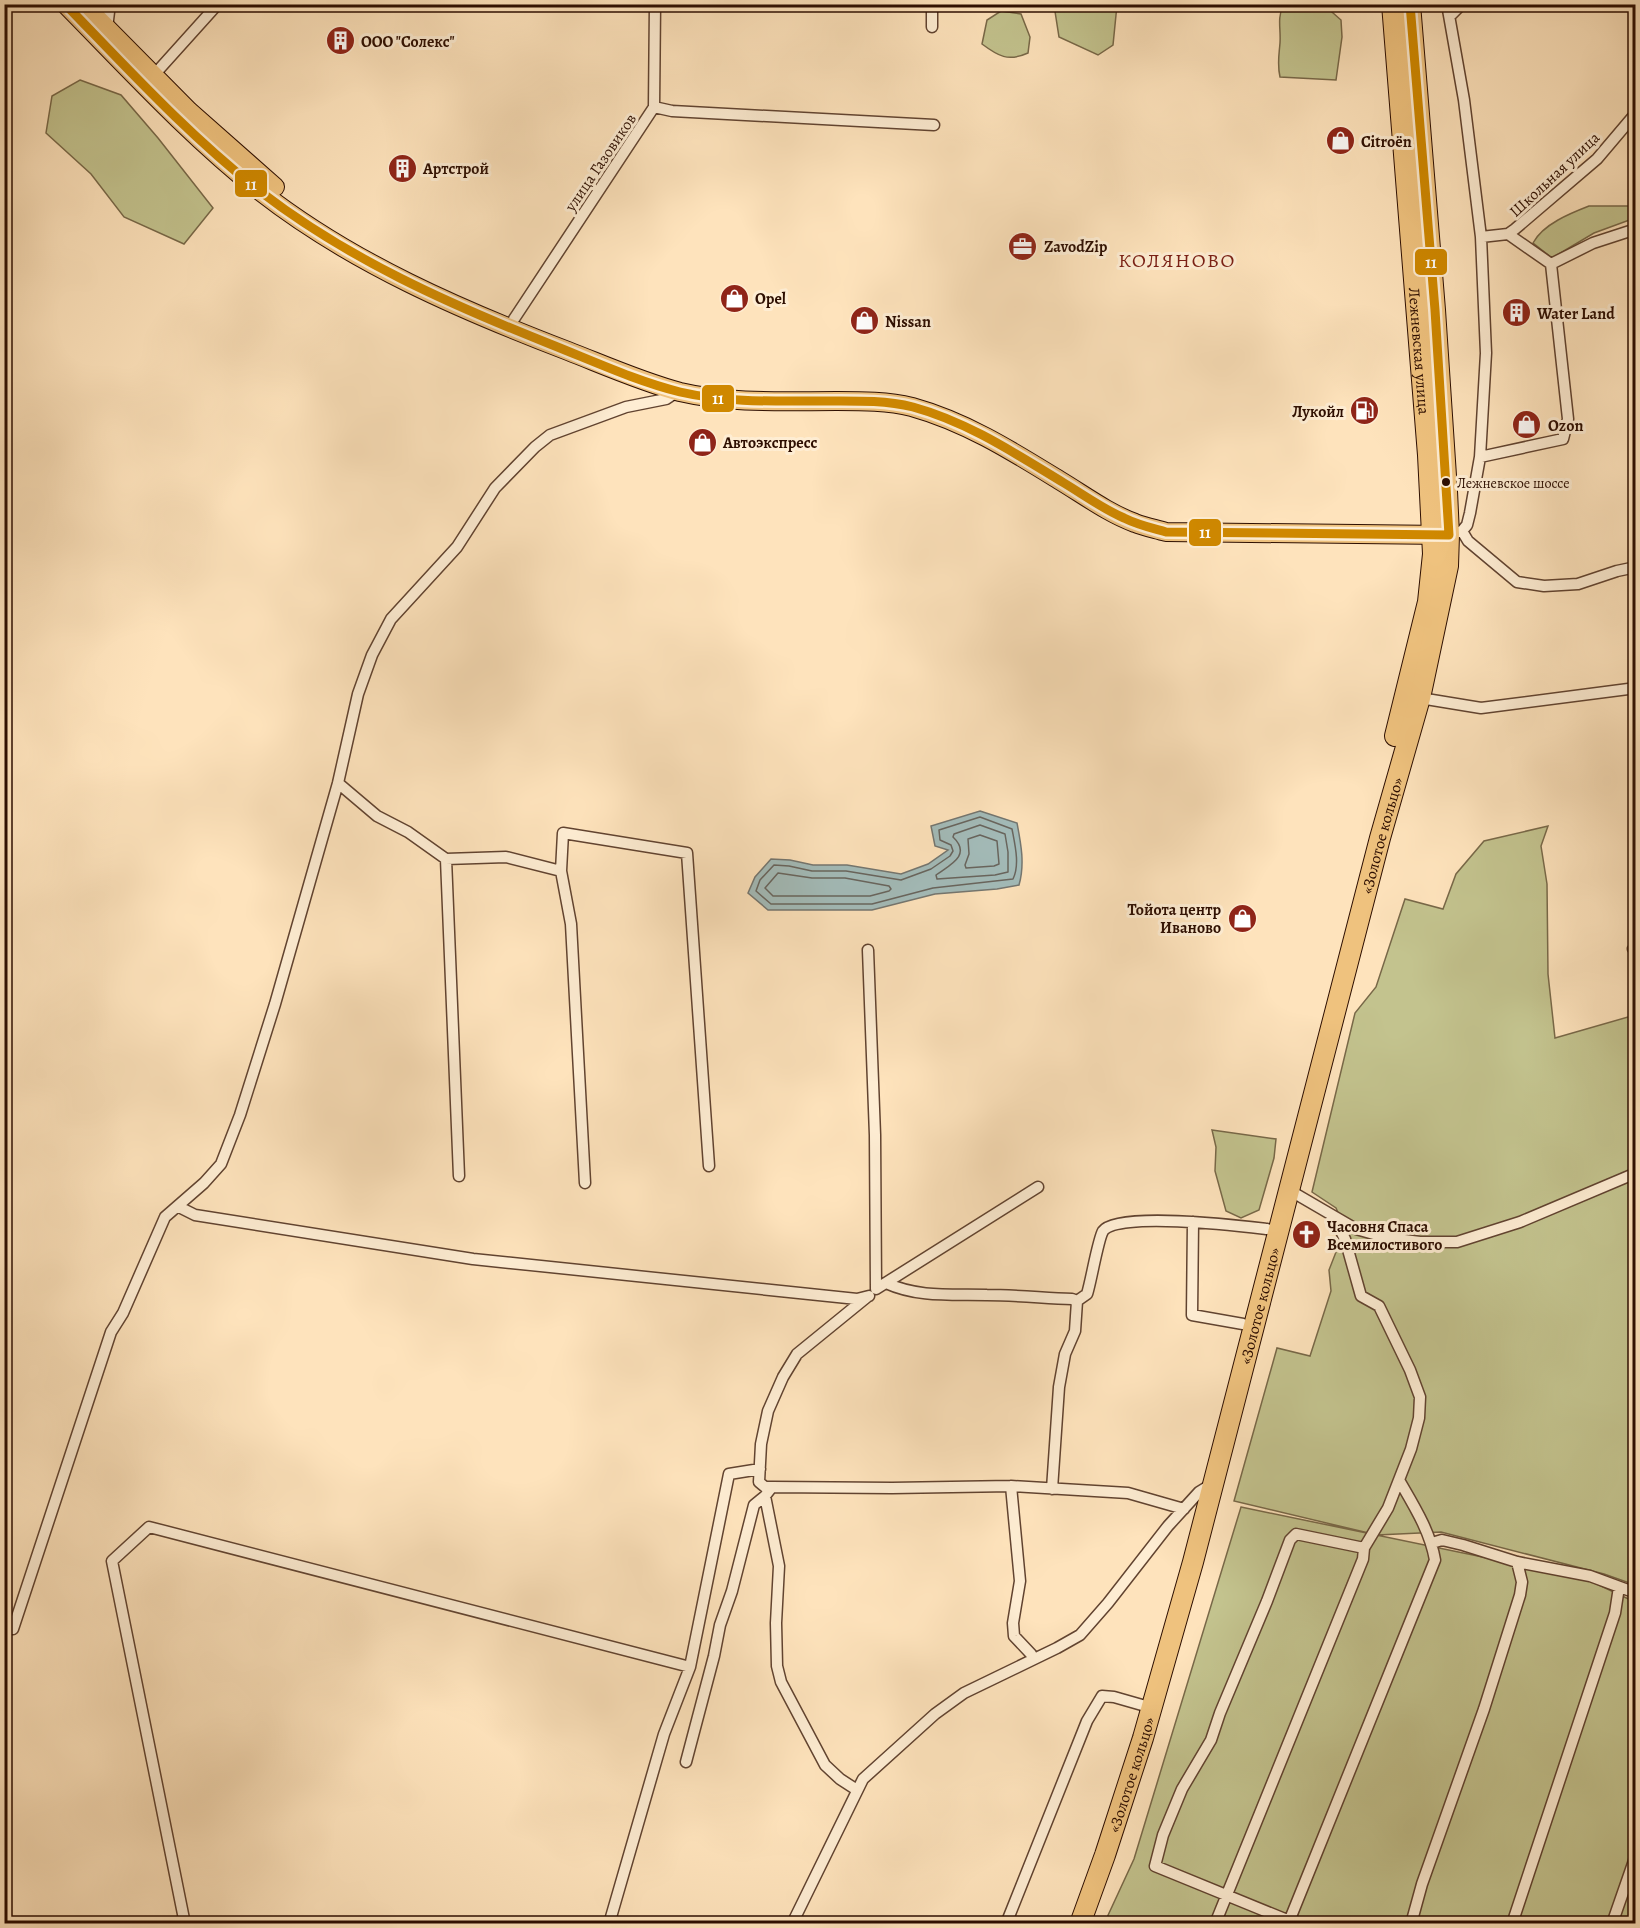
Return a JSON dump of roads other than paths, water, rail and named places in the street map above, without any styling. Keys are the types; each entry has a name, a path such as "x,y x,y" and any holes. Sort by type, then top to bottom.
{"highway":[{"name":"Лежневская улица","path":"1392,4 1448,566 1416,692"},
{"name":"Лежневская улица","path":"1410,4 1435,310 1445,531"},
{"name":"«Золотое кольцо»","path":"1067,1923 1142,1705 1206,1488 1289,1190 1416,692"},
{"name":"«Золотое кольцо»","path":"1080,1923 1105,1855 1149,1718 1267,1229 1416,692"}],"main road":[{"path":"65,4 170,111 260,191 346,248 425,291 516,331 680,386 901,395 941,405 1015,442 1129,511 1153,521 1445,531"},
{"path":"83,4 189,111 270,184 309,212 393,263 446,290 680,386"}],"street":[{"path":"107,28 110,4"},
{"name":"улица Газовиков","path":"514,319 654,107 656,4"},
{"path":"932,4 932,27"},
{"path":"1445,531 1467,525 1480,457 1486,353 1481,237 1464,100 1447,4"},
{"path":"1450,16 1462,4"},
{"path":"154,75 217,5"},
{"path":"654,107 672,111 934,126"},
{"name":"Школьная улица","path":"1481,237 1508,234 1515,229 1597,159 1635,113"},
{"path":"1551,264 1593,243 1635,229"},
{"path":"1480,457 1563,439 1568,419 1551,264 1508,234"},
{"path":"13,1629 111,1332 123,1313 165,1217 179,1207 221,1164 240,1115 275,1004 338,783 358,694 372,655 392,619 457,547 495,488 535,447 550,435 626,407 666,399 680,386"},
{"path":"1445,531 1468,541 1517,582 1544,586 1578,584 1635,567"},
{"path":"1416,692 1481,708 1635,688"},
{"path":"338,783 376,816 408,832 446,860 506,857 561,871"},
{"path":"585,1183 571,924 561,871 563,833 687,853 710,1166"},
{"path":"446,860 459,1176"},
{"path":"868,950 875,1135 877,1290"},
{"path":"1289,1190 1356,1229 1388,1238 1420,1242 1457,1242 1520,1222 1635,1173"},
{"path":"857,1790 825,1765 781,1682 777,1666 776,1623 779,1566 769,1492 759,1482 761,1444 768,1411 773,1396 796,1354 877,1290 1038,1187"},
{"path":"179,1207 195,1215 473,1259 856,1299 877,1290 898,1289 923,1294 988,1294 1077,1301"},
{"path":"1215,1923 1363,1559 1364,1548 1388,1508 1411,1449 1419,1418 1420,1397 1410,1370 1379,1306 1361,1296 1345,1239 1334,1218"},
{"path":"1192,1222 1192,1314 1243,1324"},
{"path":"1077,1301 1088,1294 1103,1231 1113,1224 1192,1222 1267,1229"},
{"path":"1052,1489 1059,1387 1065,1354 1075,1331 1077,1301"},
{"path":"609,1923 664,1734 690,1667 729,1474 760,1469"},
{"path":"1364,1548 1296,1534 1290,1540 1268,1602 1220,1713 1211,1740 1182,1789 1163,1835 1155,1866 1292,1922 1435,1560 1432,1543 1417,1510 1399,1480"},
{"path":"686,1762 720,1625 732,1591 754,1505 769,1492 1011,1486 1128,1493 1184,1509"},
{"path":"1011,1486 1020,1581 1013,1623 1014,1636 1033,1659"},
{"path":"792,1923 863,1779 935,1714 964,1694 1080,1635 1184,1509 1206,1488"},
{"path":"185,1923 112,1561 149,1527 690,1667"},
{"path":"1432,1543 1442,1540 1517,1562 1590,1576 1635,1593"},
{"path":"1411,1923 1422,1884 1485,1709 1520,1595 1522,1582 1517,1562"},
{"path":"1512,1923 1612,1623 1619,1587"},
{"path":"1006,1923 1087,1721 1102,1696 1142,1705"},
{"path":"1612,1923 1635,1855"}],"water":[{"path":"980,811 1017,823 1022,862 1019,885 935,894 872,910 768,910 748,893 755,877 771,859 813,865 847,865 901,874 928,864 948,850 935,846 931,826"}],"place":[{"name":"ООО \"Солекс\"","path":"340,41"},
{"name":"Citroën","path":"1340,141"},
{"name":"Артстрой","path":"402,168"},
{"name":"ZavodZip","path":"1023,246"},
{"name":"Opel","path":"734,298"},
{"name":"Water Land","path":"1516,313"},
{"name":"Nissan","path":"864,321"},
{"name":"Лукойл","path":"1365,411"},
{"name":"Ozon","path":"1527,425"},
{"name":"Автоэкспресс","path":"702,442"},
{"name":"Лежневское шоссе","path":"1446,482"},
{"name":"Тойота центр Иваново","path":"1242,918"},
{"name":"Часовня Спаса Всемилостивого","path":"1306,1235"}],"district":[{"name":"КОЛЯНОВО","path":"1177,260"}]}
